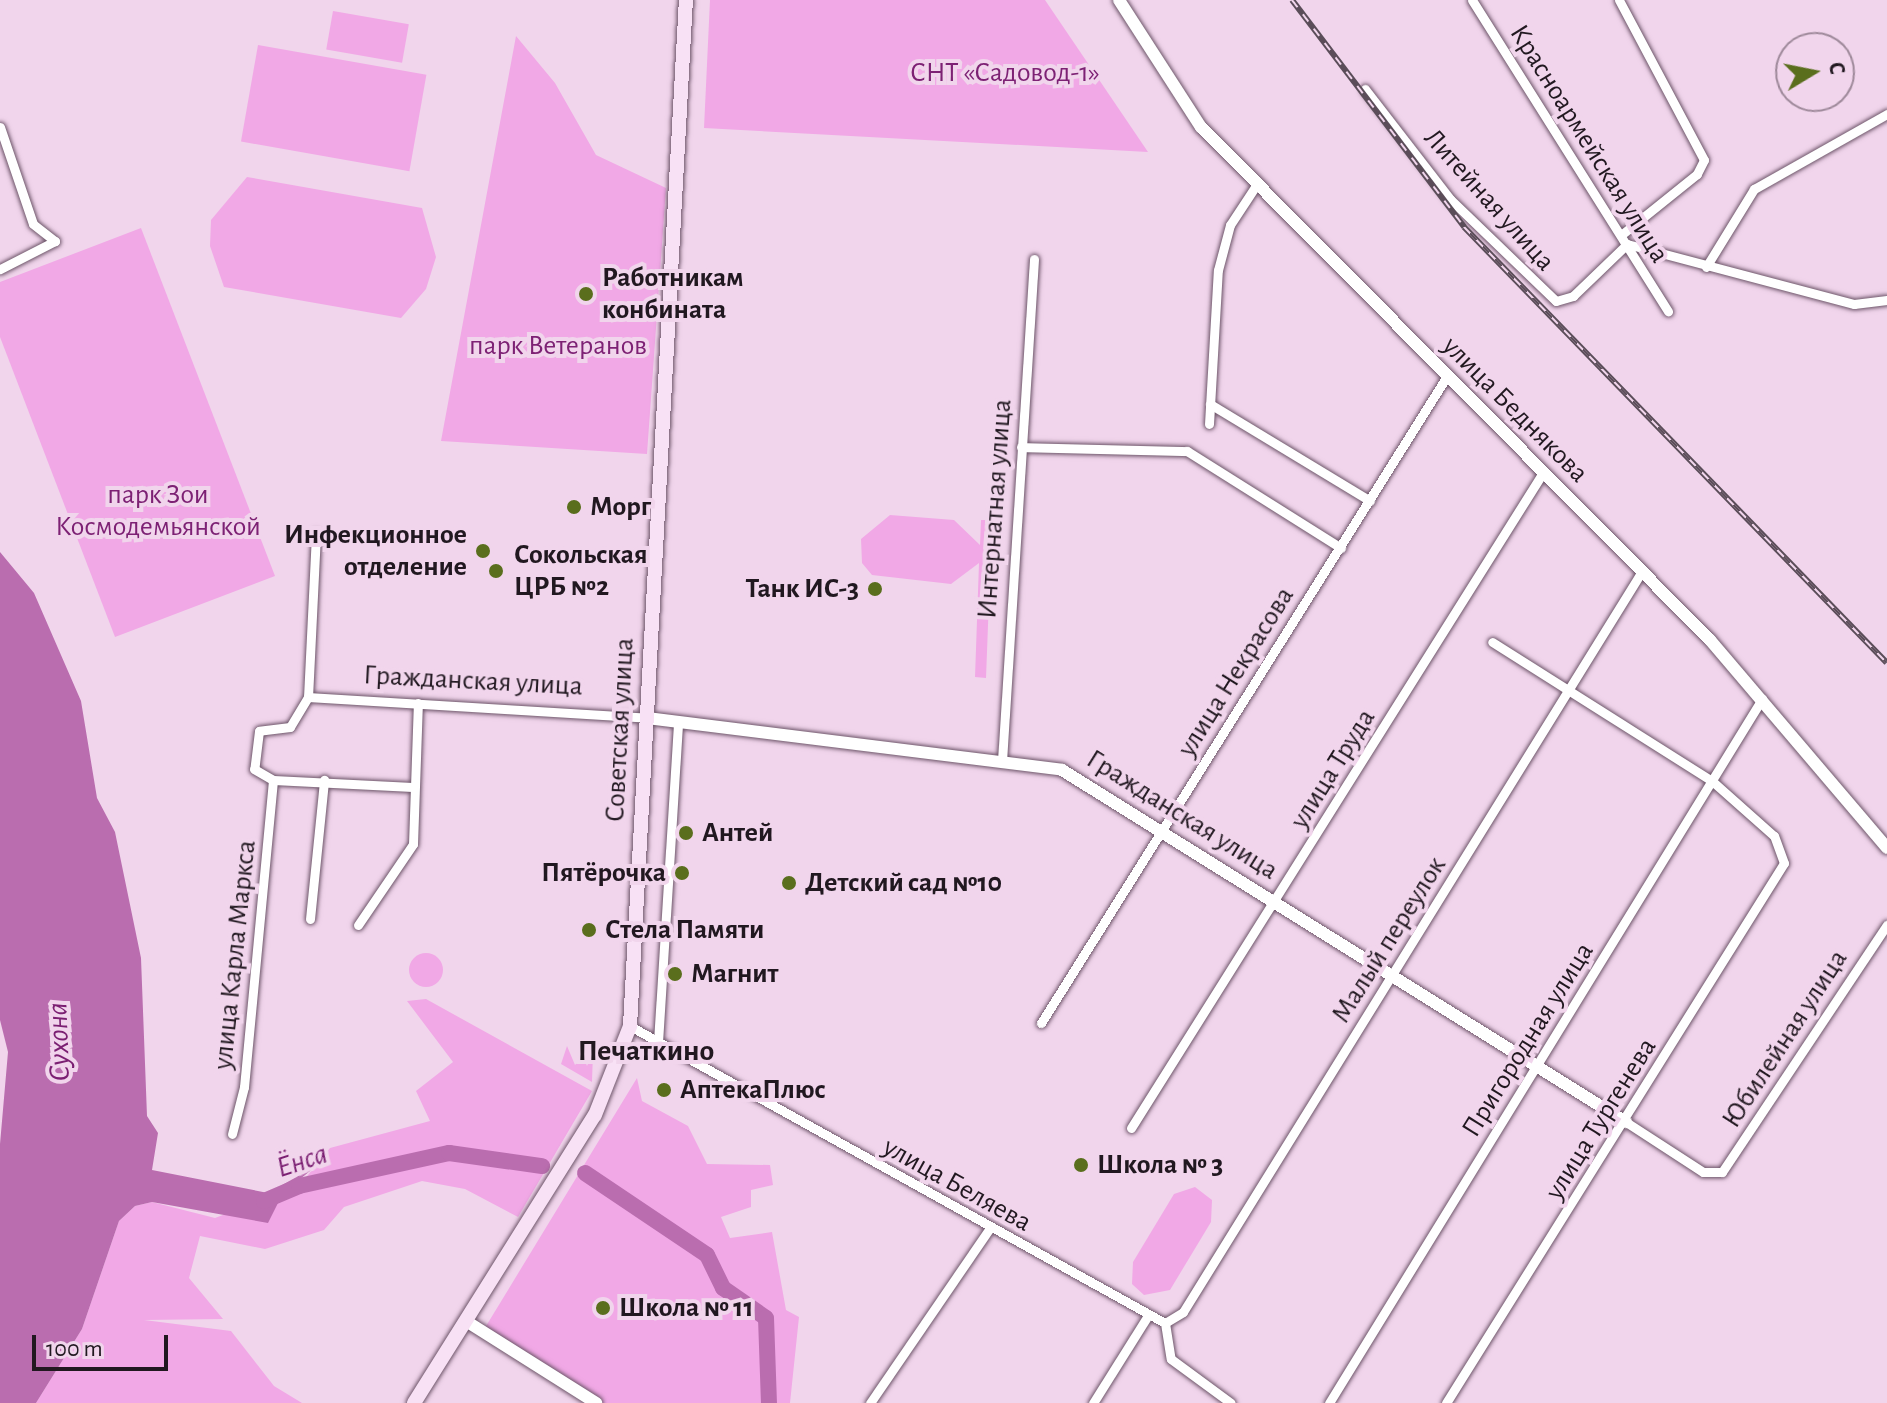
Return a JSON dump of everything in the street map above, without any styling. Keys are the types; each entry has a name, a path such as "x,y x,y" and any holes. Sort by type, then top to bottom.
{"main road":[{"name":"Советская улица","path":"414,1403 600,1106 630,1026 686,0"}],"street":[{"name":"улица Беднякова","path":"1119,0 1174,91 1257,184 1642,571 1762,699 1887,848"},
{"name":"Красноармейская улица","path":"1472,0 1668,311"},
{"name":"Литейная улица","path":"1365,89 1450,199 1550,298 1568,300 1624,240 1697,174 1704,160 1619,0"},
{"path":"1706,267 1754,189 1887,114"},
{"path":"0,127 33,224 55,241 0,269"},
{"path":"1209,424 1218,270 1230,225 1257,184"},
{"path":"1624,240 1706,267 1854,304 1887,300"},
{"name":"Интернатная улица","path":"1002,761 1034,259"},
{"name":"улица Некрасова","path":"1041,1023 1447,376"},
{"path":"1210,404 1370,501"},
{"path":"1021,447 1187,451 1341,548"},
{"name":"улица Труда","path":"1131,1128 1277,902 1544,471"},
{"path":"316,534 308,697 290,727 256,734 254,769 273,780 324,780 413,787"},
{"name":"Малый переулок","path":"1165,1323 1183,1312 1642,571"},
{"path":"1492,642 1571,689 1712,781"},
{"name":"Гражданская улица","path":"308,697 647,718 1002,761 1074,776 1626,1122 1716,1174"},
{"name":"Пригородная улица","path":"1329,1403 1762,699"},
{"path":"358,925 413,844 418,703"},
{"name":"Советская улица","path":"658,1042 678,722"},
{"name":"улица Карла Маркса","path":"232,1134 244,1087 273,780"},
{"path":"310,919 324,780"},
{"name":"улица Тургенева","path":"1446,1403 1781,872 1784,855 1754,814 1712,781"},
{"name":"Юбилейная улица","path":"1716,1174 1887,925"},
{"name":"улица Беляева","path":"630,1026 1147,1317 1165,1323"},
{"path":"870,1403 989,1229"},
{"path":"1093,1403 1147,1317"},
{"path":"466,1321 596,1403"},
{"path":"1165,1323 1171,1359 1231,1403"}],"green space":[{"name":"СНТ «Садовод-1»","path":"710,0 1045,0 1148,152 704,128"},
{"path":"333,11 409,24 402,63 326,49"},
{"name":"парк Ветеранов","path":"516,36 555,83 596,155 666,188 647,454 441,441"},
{"path":"258,45 426,75 409,171 241,142"},
{"path":"247,177 422,208 436,257 426,289 401,318 224,287 210,246 211,220"},
{"name":"парк Зои Космодемьянской","path":"141,228 275,576 115,637 0,337 0,282"},
{"path":"890,515 954,520 980,545 981,520 992,520 986,678 975,677 979,563 951,584 872,575 862,563 861,539"},
{"path":"426,953 438,958 443,970 438,982 426,987 414,982 409,970 414,958"},
{"path":"426,999 592,1091 518,1217 465,1189 422,1181 344,1207 324,1230 265,1249 200,1236 189,1278 223,1319 144,1320 231,1331 274,1386 302,1403 36,1403 82,1329 119,1221 135,1206 152,1202 215,1218 299,1186 330,1148 430,1121 416,1091 453,1062 407,1001"},
{"path":"567,1046 575,1065 583,1056 587,1066 593,1052 592,1082 561,1064"},
{"path":"637,1078 642,1101 688,1126 707,1164 770,1165 773,1185 751,1190 751,1207 721,1217 730,1238 772,1232 786,1310 799,1317 790,1403 596,1403 483,1331"},
{"path":"1195,1187 1212,1200 1211,1222 1170,1290 1144,1295 1132,1284 1133,1262 1174,1194"}],"water":[{"name":"Сухона","path":"0,552 34,593 81,701 97,798 115,832 141,958 147,1116 158,1133 152,1170 268,1193 316,1166 283,1193 268,1223 152,1202 135,1206 119,1221 82,1329 36,1403 0,1403 0,1144 8,1052 0,1020"}],"waterway":[{"name":"Ёнса","path":"264,1201 299,1186 449,1153 542,1166"},
{"name":"Ёнса","path":"585,1173 707,1255 723,1288 766,1318 769,1403"}],"railway":[{"path":"1292,0 1464,227 1887,663"}],"place":[{"name":"Работникам конбината","path":"586,294"},
{"name":"Морг","path":"574,507"},
{"name":"Инфекционное отделение","path":"483,551"},
{"name":"Сокольская ЦРБ №2","path":"496,571"},
{"name":"Танк ИС-3","path":"875,589"},
{"name":"Антей","path":"686,833"},
{"name":"Пятёрочка","path":"682,873"},
{"name":"Детский сад №10","path":"789,883"},
{"name":"Стела Памяти","path":"589,930"},
{"name":"Магнит","path":"675,974"},
{"name":"АптекаПлюс","path":"664,1090"},
{"name":"Школа № 3","path":"1081,1165"},
{"name":"Школа № 11","path":"603,1308"}],"district":[{"name":"Печаткино","path":"646,1051"}]}
